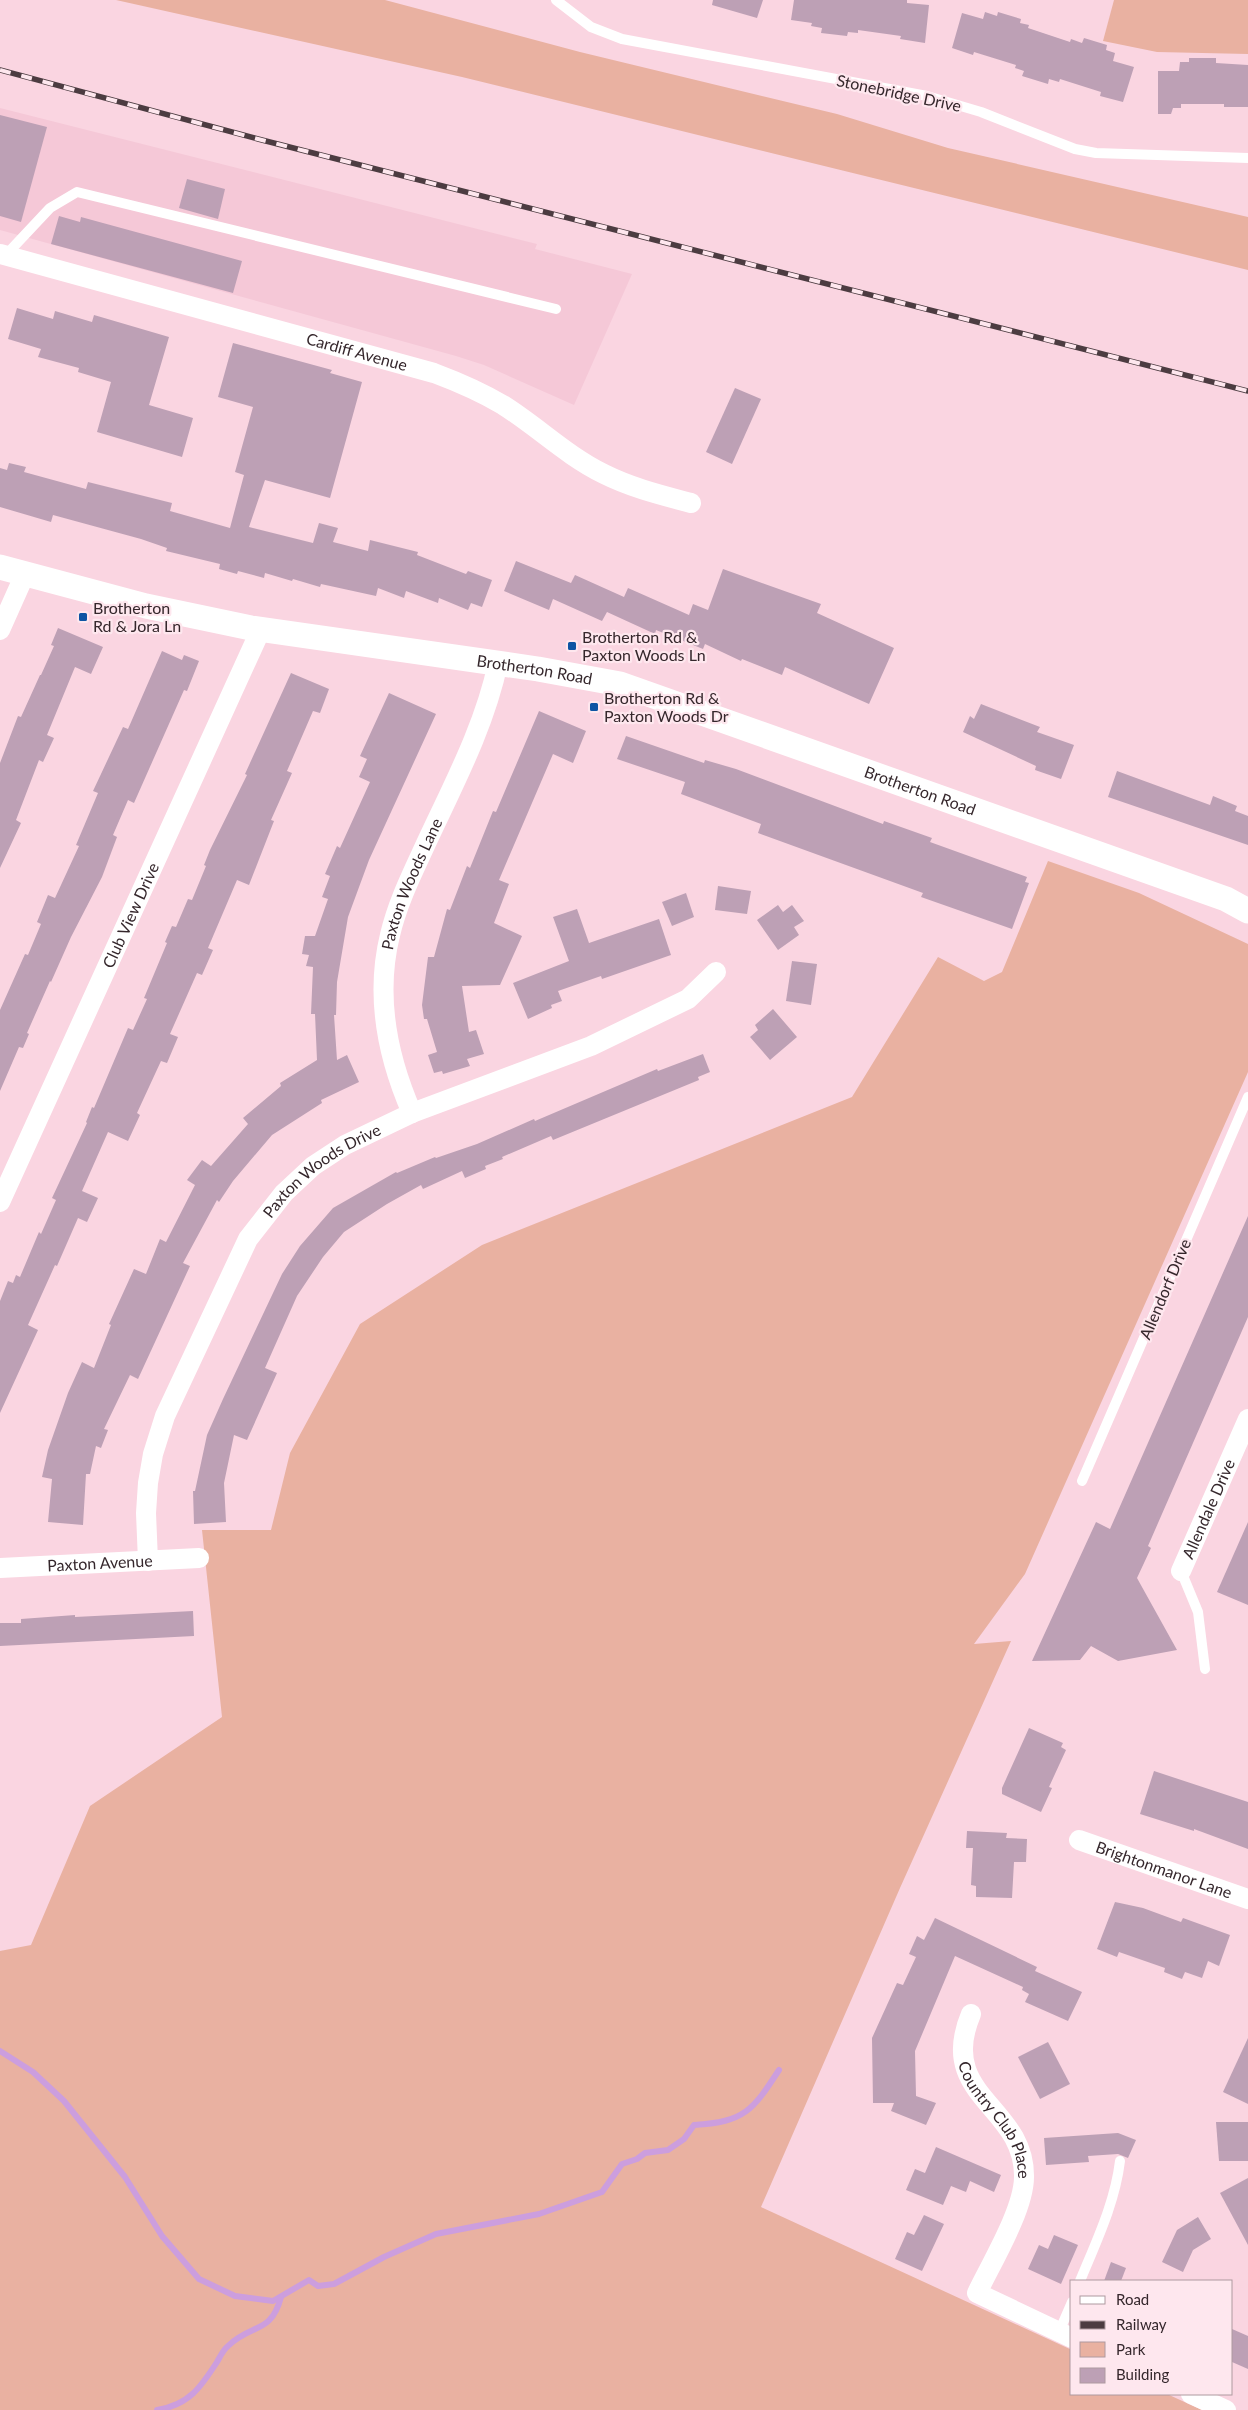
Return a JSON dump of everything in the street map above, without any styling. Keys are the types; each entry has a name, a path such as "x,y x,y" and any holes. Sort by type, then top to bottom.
{"street":[{"name":"Cardiff Avenue","path":"3,255 434,373 470,387 503,405 565,452 604,474 638,488 691,503"},
{"name":"Brotherton Road","path":"0,567 146,606 262,629 498,663 620,684 1226,899 1248,911"},
{"path":"0,630 25,574"},
{"name":"Club View Drive","path":"0,1202 262,629"},
{"name":"Paxton Woods Lane","path":"412,1113 393,1065 384,1012 384,974 390,936 400,900 481,723 498,663"},
{"name":"Paxton Woods Drive","path":"148,1561 146,1513 153,1454 165,1416 248,1239 284,1193 313,1166 346,1145 412,1113 591,1046 688,999 716,972"},
{"name":"Allendale Drive","path":"1181,1572 1248,1419"},
{"name":"Paxton Avenue","path":"0,1568 199,1558"},
{"name":"Brightonmanor Lane","path":"1079,1840 1248,1899"},
{"name":"Country Club Place","path":"971,2014 965,2029 962,2045 968,2076 976,2090 1008,2125 1017,2141 1023,2159 1024,2178 1019,2205 977,2293 1066,2335"},
{"path":"1193,2395 1226,2410"}],"lane":[{"name":"Stonebridge Drive","path":"556,0 591,27 622,39 927,96 981,112 1075,149 1096,153 1248,158"},
{"path":"3,255 50,208 77,192 556,309"},
{"name":"Allendorf Drive","path":"1082,1481 1248,1097"},
{"path":"1181,1572 1198,1612 1205,1669"},
{"path":"1080,2280 1107,2218 1118,2178 1120,2161"},
{"path":"1066,2335 1070,2313"}],"shaded area":[{"path":"0,108 537,244 535,249 632,274 574,405 484,365 456,356 0,230"}],"green space":[{"path":"116,0 385,0 580,52 837,114 948,148 1248,217 1248,270 462,77"},
{"path":"1114,0 1248,0 1248,54 1157,52 1103,41"},
{"path":"1048,861 1139,893 1248,944 1248,1072 1025,1574 974,1644 1011,1641 900,1888 761,2207 1070,2349 1070,2395 1169,2395 1202,2410 0,2410 0,1951 31,1945 90,1806 222,1717 202,1530 271,1530 290,1453 360,1324 482,1245 852,1097 938,957 984,981 1002,972"}],"building":[{"path":"713,0 763,0 757,18 712,5"},
{"path":"794,0 907,0 907,3 929,5 925,43 900,39 901,36 858,30 858,33 848,32 847,36 821,33 822,28 811,26 812,23 791,20"},
{"path":"985,12 997,16 998,12 1021,19 1020,23 1029,25 1028,28 1070,42 1071,39 1082,43 1084,38 1107,45 1106,50 1115,53 1113,61 1134,67 1123,102 1100,96 1101,92 1060,79 1059,82 1049,79 1048,84 1022,76 1024,71 1015,68 1016,65 974,52 973,55 952,48 962,13 983,19"},
{"path":"1189,58 1216,58 1216,63 1248,65 1248,107 1224,107 1224,104 1181,104 1181,108 1173,108 1171,114 1158,114 1158,71 1179,71 1180,62 1189,62"},
{"path":"0,115 47,127 21,222 0,216"},
{"path":"187,179 225,189 218,219 179,208"},
{"path":"59,216 80,222 81,217 242,261 233,293 51,244"},
{"path":"17,308 53,319 55,311 92,322 94,315 169,337 149,405 193,418 182,457 97,432 111,382 78,372 79,368 38,357 41,349 8,339"},
{"path":"233,343 332,370 330,373 362,382 330,498 265,480 249,527 313,543 319,523 338,528 333,542 368,551 370,540 418,552 417,555 466,574 468,571 492,580 482,607 471,603 468,610 439,598 438,603 406,591 404,598 378,588 376,596 321,584 320,587 265,573 264,578 238,571 237,574 219,569 220,564 166,551 167,548 141,539 53,515 51,522 0,507 0,468 7,470 9,463 26,467 24,472 86,489 88,482 172,503 170,511 230,528 244,475 235,472 253,407 218,397"},
{"path":"735,388 761,399 732,464 706,452"},
{"path":"516,561 571,583 575,575 624,597 628,588 689,615 693,604 708,610 723,569 821,604 817,613 894,648 869,704 785,667 782,675 742,659 741,661 705,644 703,649 656,630 655,634 607,612 602,621 553,599 549,610 504,591"},
{"path":"58,628 103,647 91,674 75,667 47,735 54,738 43,762 39,760 16,820 21,823 0,868 0,763 18,716 21,717 54,646 51,645"},
{"path":"162,651 182,660 184,655 199,661 187,691 184,690 134,803 128,800 113,835 117,837 102,877 50,981 27,1033 29,1034 23,1048 19,1047 0,1091 0,1010 25,954 28,955 41,924 37,922 48,895 55,898 79,846 76,845 98,793 93,791 123,727 128,729"},
{"path":"291,673 329,689 320,713 313,711 287,771 292,773 271,820 274,821 249,885 237,880 208,948 213,950 202,975 197,973 170,1034 178,1037 167,1063 161,1061 137,1113 140,1115 128,1141 108,1132 82,1191 98,1198 87,1222 78,1218 57,1266 55,1265 28,1325 38,1330 0,1413 0,1301 8,1281 13,1283 16,1275 20,1277 39,1232 41,1234 56,1200 52,1198 87,1123 92,1107 94,1108 128,1028 133,1030 147,999 144,998 167,943 165,942 172,926 176,927 188,899 192,900 206,866 204,865 210,850 247,775 245,774"},
{"path":"389,693 436,714 369,860 348,917 337,982 336,1015 334,1015 337,1060 347,1055 359,1082 321,1100 322,1103 272,1135 233,1181 219,1202 217,1200 183,1263 190,1266 138,1379 130,1375 104,1429 108,1430 101,1448 96,1446 90,1474 86,1474 83,1525 48,1522 52,1479 42,1477 48,1450 68,1393 82,1362 94,1368 111,1325 109,1324 134,1269 146,1274 160,1239 166,1242 195,1185 187,1180 202,1160 211,1166 248,1124 243,1118 281,1086 280,1083 317,1060 315,1014 311,1014 313,967 306,966 309,955 302,954 305,936 315,936 328,899 322,897 330,876 325,874 337,846 340,848 370,782 359,777 367,759 360,756"},
{"path":"981,704 1040,727 1037,732 1074,745 1061,779 1035,770 1036,766 963,732 970,716 974,719"},
{"path":"539,711 586,731 573,763 553,754 499,880 509,884 494,923 522,936 500,985 462,986 469,1032 476,1030 484,1054 467,1059 470,1066 443,1074 442,1071 434,1073 428,1055 437,1052 427,1019 424,1019 422,1005 428,957 434,957 447,909 450,910 467,866 470,868 493,811 496,812"},
{"path":"626,736 704,763 705,760 736,769 883,824 884,821 932,838 930,842 1027,877 1025,882 1029,883 1012,929 921,897 923,893 758,833 761,824 681,794 685,782 617,759"},
{"path":"1117,771 1210,805 1213,796 1237,806 1235,811 1248,816 1248,845 1108,797"},
{"path":"718,886 751,891 747,914 715,910"},
{"path":"686,893 694,917 672,926 662,902"},
{"path":"778,905 783,912 792,905 804,921 794,927 799,935 778,950 757,920"},
{"path":"577,909 589,943 659,919 671,955 602,979 601,976 558,991 562,1001 551,1005 552,1008 528,1019 513,983 569,961 553,917"},
{"path":"792,961 817,964 811,1005 786,1001"},
{"path":"773,1009 797,1037 770,1060 750,1037 758,1030 755,1025"},
{"path":"703,1054 710,1072 698,1077 699,1080 553,1140 551,1136 502,1157 503,1159 485,1166 486,1169 465,1178 462,1171 423,1189 421,1185 344,1232 323,1257 297,1296 265,1368 277,1373 247,1440 234,1435 224,1483 226,1522 194,1524 193,1491 195,1491 207,1435 282,1274 300,1246 333,1208 396,1172 477,1144 657,1069 658,1071"},
{"path":"1248,1216 1248,1317 1148,1546 1151,1548 1137,1578 1177,1650 1118,1661 1091,1646 1080,1660 1032,1661 1096,1522 1110,1529"},
{"path":"1248,1522 1248,1605 1217,1592"},
{"path":"193,1611 194,1636 0,1646 0,1623 21,1623 21,1619"},
{"path":"1029,1728 1063,1743 1061,1747 1066,1750 1049,1787 1052,1788 1041,1812 1002,1794 1002,1788"},
{"path":"1154,1771 1248,1802 1248,1849 1194,1829 1194,1831 1140,1814"},
{"path":"967,1831 1007,1833 1006,1838 1027,1839 1026,1862 1014,1862 1012,1898 976,1897 976,1886 971,1885 973,1848 966,1848"},
{"path":"1115,1902 1143,1908 1181,1922 1183,1918 1230,1935 1219,1966 1208,1961 1202,1978 1185,1972 1182,1979 1164,1972 1165,1968 1119,1952 1117,1957 1097,1949"},
{"path":"935,1918 1037,1967 1035,1971 1082,1992 1068,2021 1025,2002 1029,1994 1022,1990 1023,1987 955,1956 915,2051 916,2096 936,2103 926,2125 891,2111 894,2103 873,2103 872,2038 897,1983 903,1985 916,1957 909,1954 917,1936 924,1940"},
{"path":"1248,2038 1248,2104 1223,2092"},
{"path":"1048,2042 1070,2084 1040,2099 1018,2057"},
{"path":"1216,2122 1248,2122 1248,2161 1219,2161"},
{"path":"1118,2133 1136,2140 1128,2158 1118,2154 1088,2156 1089,2162 1046,2165 1044,2138"},
{"path":"936,2147 1001,2175 994,2192 970,2181 966,2192 951,2186 943,2205 906,2190 915,2169 925,2173"},
{"path":"1248,2178 1248,2245 1220,2193"},
{"path":"924,2215 944,2224 922,2271 895,2259 907,2232 914,2235"},
{"path":"1198,2217 1211,2239 1193,2250 1183,2272 1162,2262 1177,2230"},
{"path":"1054,2235 1078,2245 1061,2284 1028,2269 1039,2245 1048,2249"},
{"path":"1111,2262 1126,2268 1121,2280 1104,2280"},
{"path":"1233,2329 1248,2336 1248,2369 1233,2362"}],"waterway":[{"path":"0,2051 33,2072 64,2101 125,2177 162,2236 199,2279 235,2296 273,2301 309,2280 318,2286 334,2284 384,2257 436,2234 539,2214 602,2192 622,2164 637,2159 645,2153 668,2150 684,2139 694,2125 725,2121 746,2111 762,2095 779,2070"},
{"path":"157,2410 178,2404 193,2394 226,2348 236,2339 266,2323 272,2317 281,2297"}],"railway":[{"path":"0,70 258,139 1248,391"}],"place":[{"name":"Brotherton Rd & Jora Ln","path":"83,617"},
{"name":"Brotherton Rd & Paxton Woods Ln","path":"572,646"},
{"name":"Brotherton Rd & Paxton Woods Dr","path":"594,707"}]}
